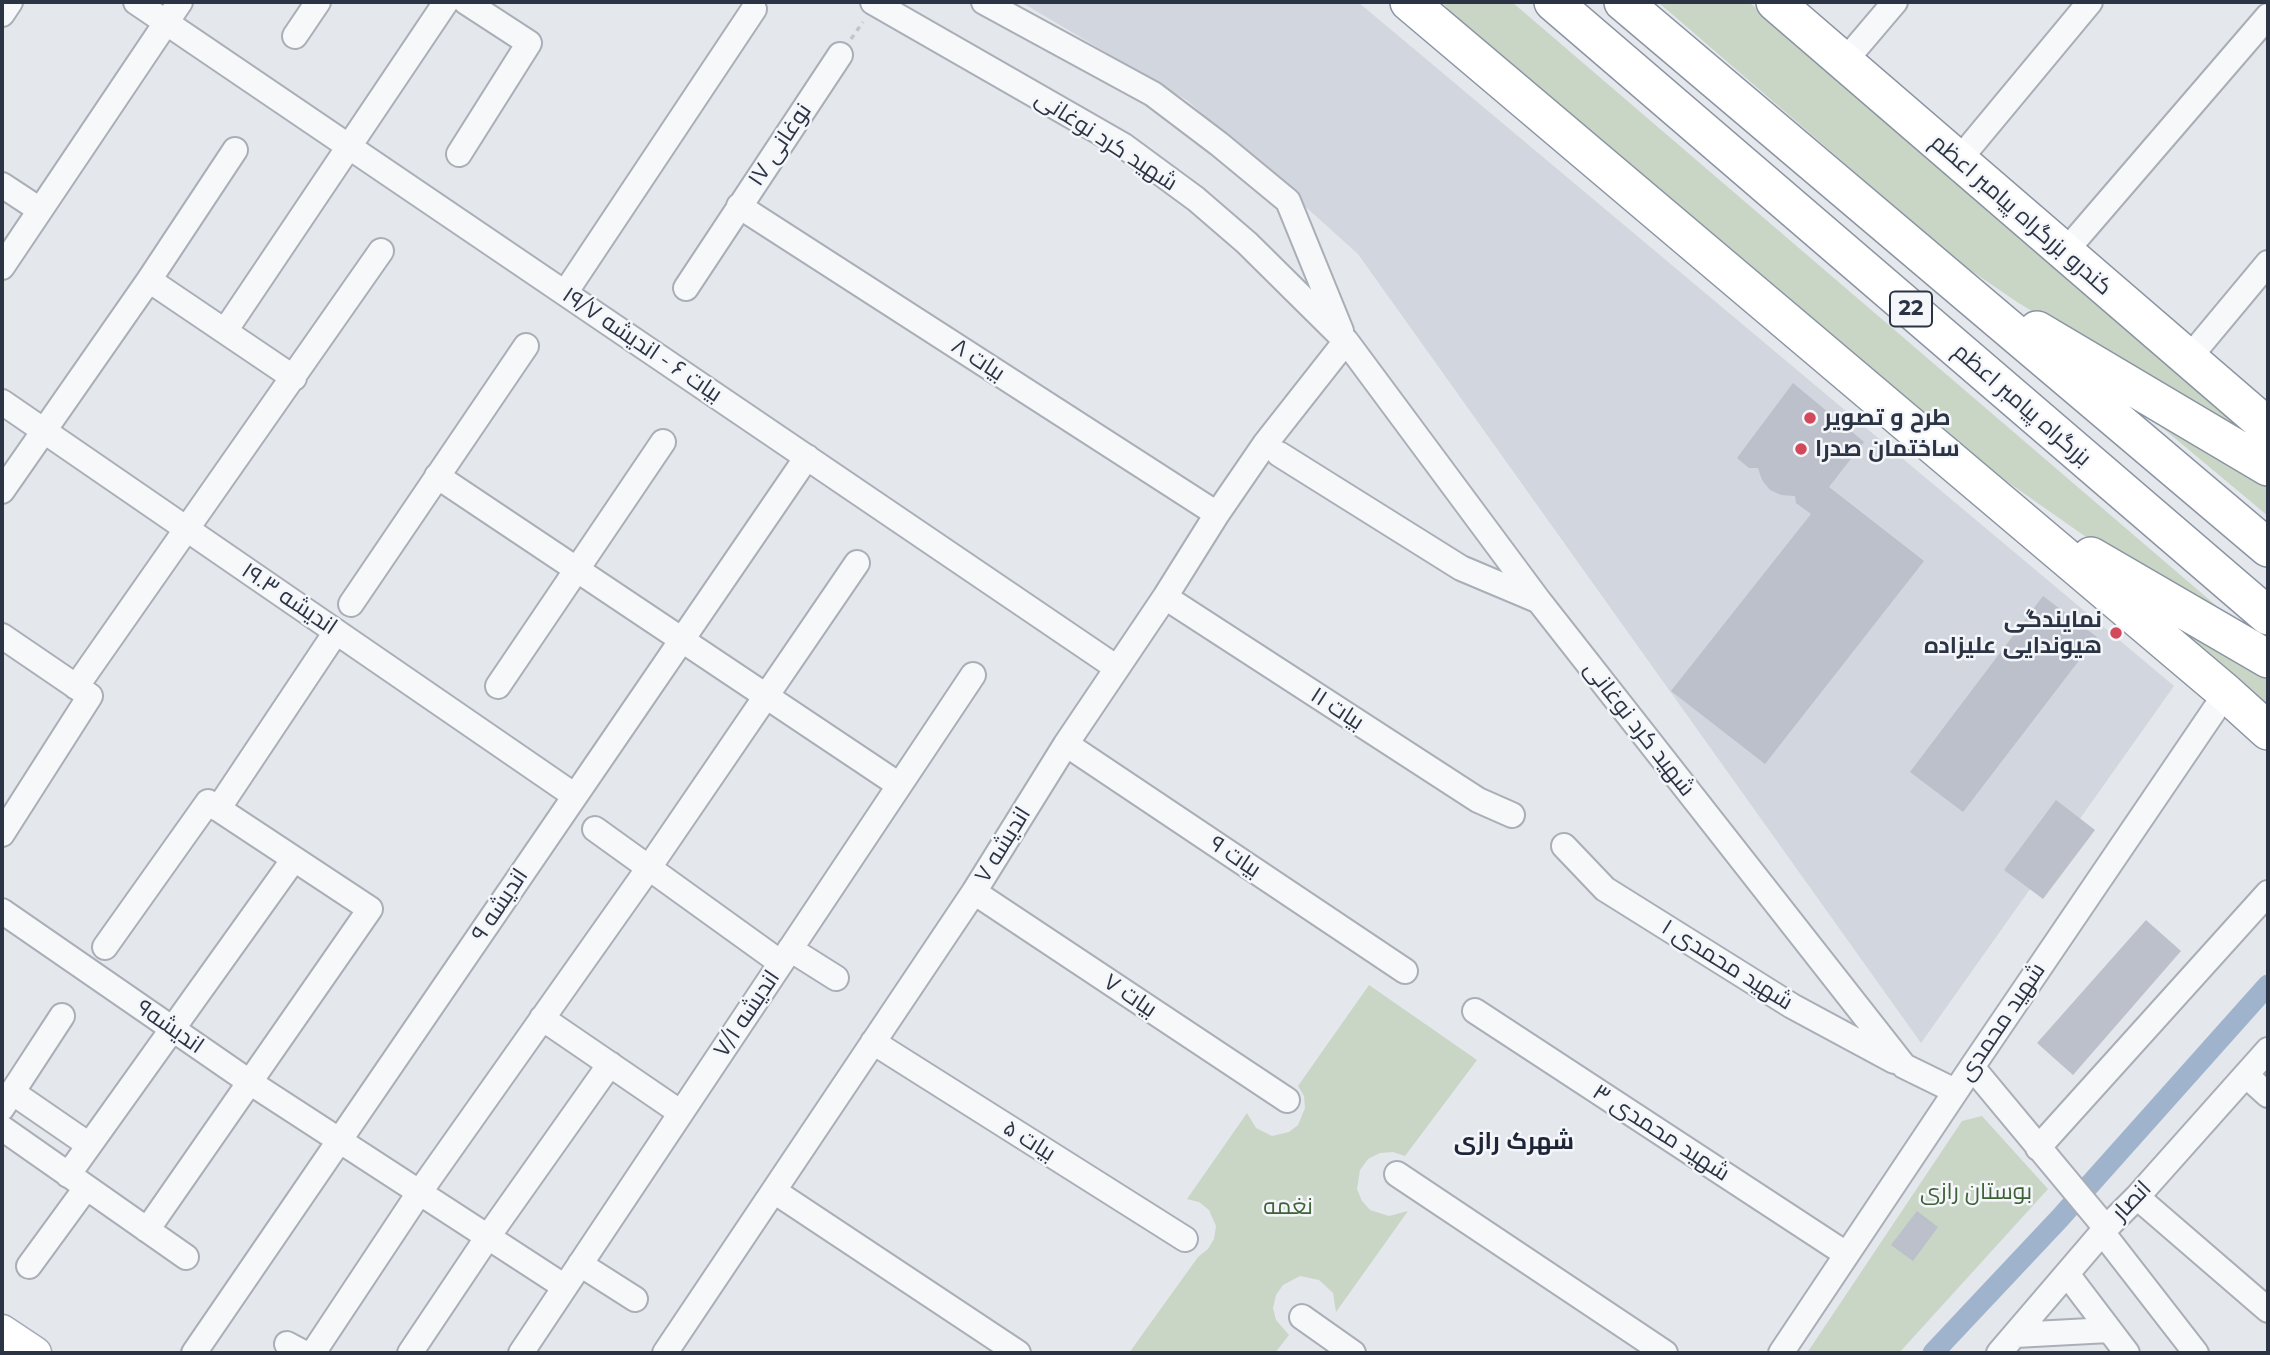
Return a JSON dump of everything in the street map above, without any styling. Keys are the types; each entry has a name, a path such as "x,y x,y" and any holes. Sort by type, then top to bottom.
{"highway":[{"path":"1409,2 2226,693 2268,732"},
{"path":"1424,2 1465,49"},
{"name":"بزرگراه پیامبر اعظم","path":"1553,2 2268,616"},
{"name":"کندرو بزرگراه پیامبر اعظم","path":"1775,2 2268,427"},
{"name":"22","path":"1624,3 2268,548"},
{"path":"1943,274 2268,467"},
{"path":"2008,508 2268,659"}],"main road":[{"path":"2,1331 35,1353"}],"street":[{"path":"2,14 10,2"},
{"name":"بیات ۶ - اندیشه ۱۹/۷","path":"136,2 173,12 350,147 1117,668"},
{"path":"295,36 318,2"},
{"path":"225,331 446,2"},
{"path":"459,154 529,43 466,2"},
{"name":"شهید کرد نوغانی","path":"874,2 1124,146 1196,199 1247,243 1346,341 1539,601 1904,1066 1955,1091"},
{"name":"شهید کرد نوغانی","path":"984,2 1153,94 1288,201 1346,341"},
{"path":"1844,62 1895,2"},
{"path":"1958,161 2090,2"},
{"path":"565,293 754,9"},
{"path":"2,267 173,12"},
{"path":"2064,253 2268,16"},
{"name":"نوغانی ۱۷","path":"686,288 840,55"},
{"path":"2,491 149,280 235,150"},
{"path":"2,186 40,210"},
{"name":"بیات ۸","path":"739,206 1217,514"},
{"path":"76,687 381,251"},
{"path":"2188,359 2268,263"},
{"path":"149,280 294,378"},
{"name":"اندیشه ۷","path":"667,1352 974,892 1066,744 1217,514 1265,444 1346,341"},
{"path":"351,604 526,346"},
{"name":"اندیشه ۱۹.۳","path":"2,402 575,796"},
{"path":"498,686 663,442"},
{"path":"1279,454 1461,568 1539,601"},
{"name":"اندیشه ۹","path":"194,1353 807,457"},
{"path":"438,476 899,785"},
{"path":"313,1353 419,1193 648,869 857,563"},
{"name":"بیات ۱۱","path":"1165,597 1478,800 1512,815"},
{"path":"218,809 337,632"},
{"path":"2,834 90,696 5,645"},
{"name":"اندیشه ۷/۱","path":"521,1353 973,675"},
{"name":"شهید محمدی","path":"1781,1353 1955,1091 2226,693"},
{"name":"بیات ۹","path":"1066,744 1405,971"},
{"path":"105,947 208,802 370,909 147,1230"},
{"path":"595,830 648,869 785,956 836,978"},
{"name":"شهید محمدی ۱","path":"1564,846 1605,889 1792,1006 1904,1066"},
{"path":"29,1266 77,1181 89,1145 294,859"},
{"name":"بیات ۷","path":"974,892 1287,1100"},
{"path":"2038,1148 2268,892"},
{"name":"اندیشه۹","path":"2,911 339,1142 565,1287"},
{"name":"شهید محمدی ۳","path":"1475,1011 1846,1254"},
{"path":"62,1016 7,1100 89,1145"},
{"path":"542,1018 681,1113"},
{"name":"بیات ۵","path":"873,1042 1185,1239"},
{"name":"انصار","path":"2007,1344 2067,1274 2099,1223 2137,1197 2268,1051"},
{"path":"410,1353 487,1238 610,1065"},
{"path":"1972,1067 2099,1223 2196,1353"},
{"path":"2246,1076 2268,1095"},
{"path":"4,1136 77,1181 186,1257"},
{"path":"1397,1174 1665,1353"},
{"path":"774,1191 1018,1353"},
{"path":"2137,1197 2268,1310"},
{"path":"580,1264 635,1299"},
{"path":"2067,1274 2127,1353"},
{"path":"1302,1317 1353,1353"},
{"path":"2007,1344 2109,1329"}],"path":[{"path":"840,55 874,2"}],"shaded area":[{"path":"1021,2 1358,2 2174,686 1921,1043 1358,254 1188,101"}],"green space":[{"path":"1442,2 1512,2 2248,633 2096,544 1972,457 1460,22"},
{"path":"1658,2 1749,2 2121,321 2253,440 2250,444 2017,302 1960,263"},
{"path":"2152,419 2268,488 2268,516"},
{"path":"2132,595 2268,675 2268,717"},
{"name":"نغمه","path":"1369,985 1477,1060 1405,1156 1393,1152 1380,1153 1368,1159 1360,1170 1357,1189 1370,1210 1389,1216 1408,1211 1336,1312 1333,1293 1319,1280 1300,1276 1283,1285 1276,1295 1273,1308 1276,1320 1289,1335 1275,1353 1129,1353 1214,1239 1216,1226 1209,1210 1199,1202 1187,1199 1247,1113 1256,1128 1272,1136 1289,1132 1298,1125 1305,1108 1304,1096 1298,1086"},
{"name":"بوستان رازی","path":"1982,1116 2048,1189 1899,1353 1807,1353 1962,1121"}],"building":[{"path":"1793,383 1864,442 1829,487 1924,561 1765,764 1671,691 1811,514 1796,503 1795,496 1781,495 1770,490 1762,480 1758,468 1749,468 1737,458"},
{"path":"2043,596 2097,637 1963,812 1910,772"},
{"path":"2056,800 2095,830 2043,899 2004,870"},
{"path":"2146,920 2181,951 2073,1075 2037,1043"},
{"path":"1917,1211 1938,1227 1913,1261 1891,1245"}],"waterway":[{"path":"1933,1353 2060,1218 2268,985"}],"place":[{"name":"طرح و تصویر","path":"1810,418"},
{"name":"ساختمان صدرا","path":"1801,449"},
{"name":"نمایندگی هیوندایی علیزاده","path":"2116,633"}],"district":[{"name":"شهرک رازی","path":"1514,1142"}]}
